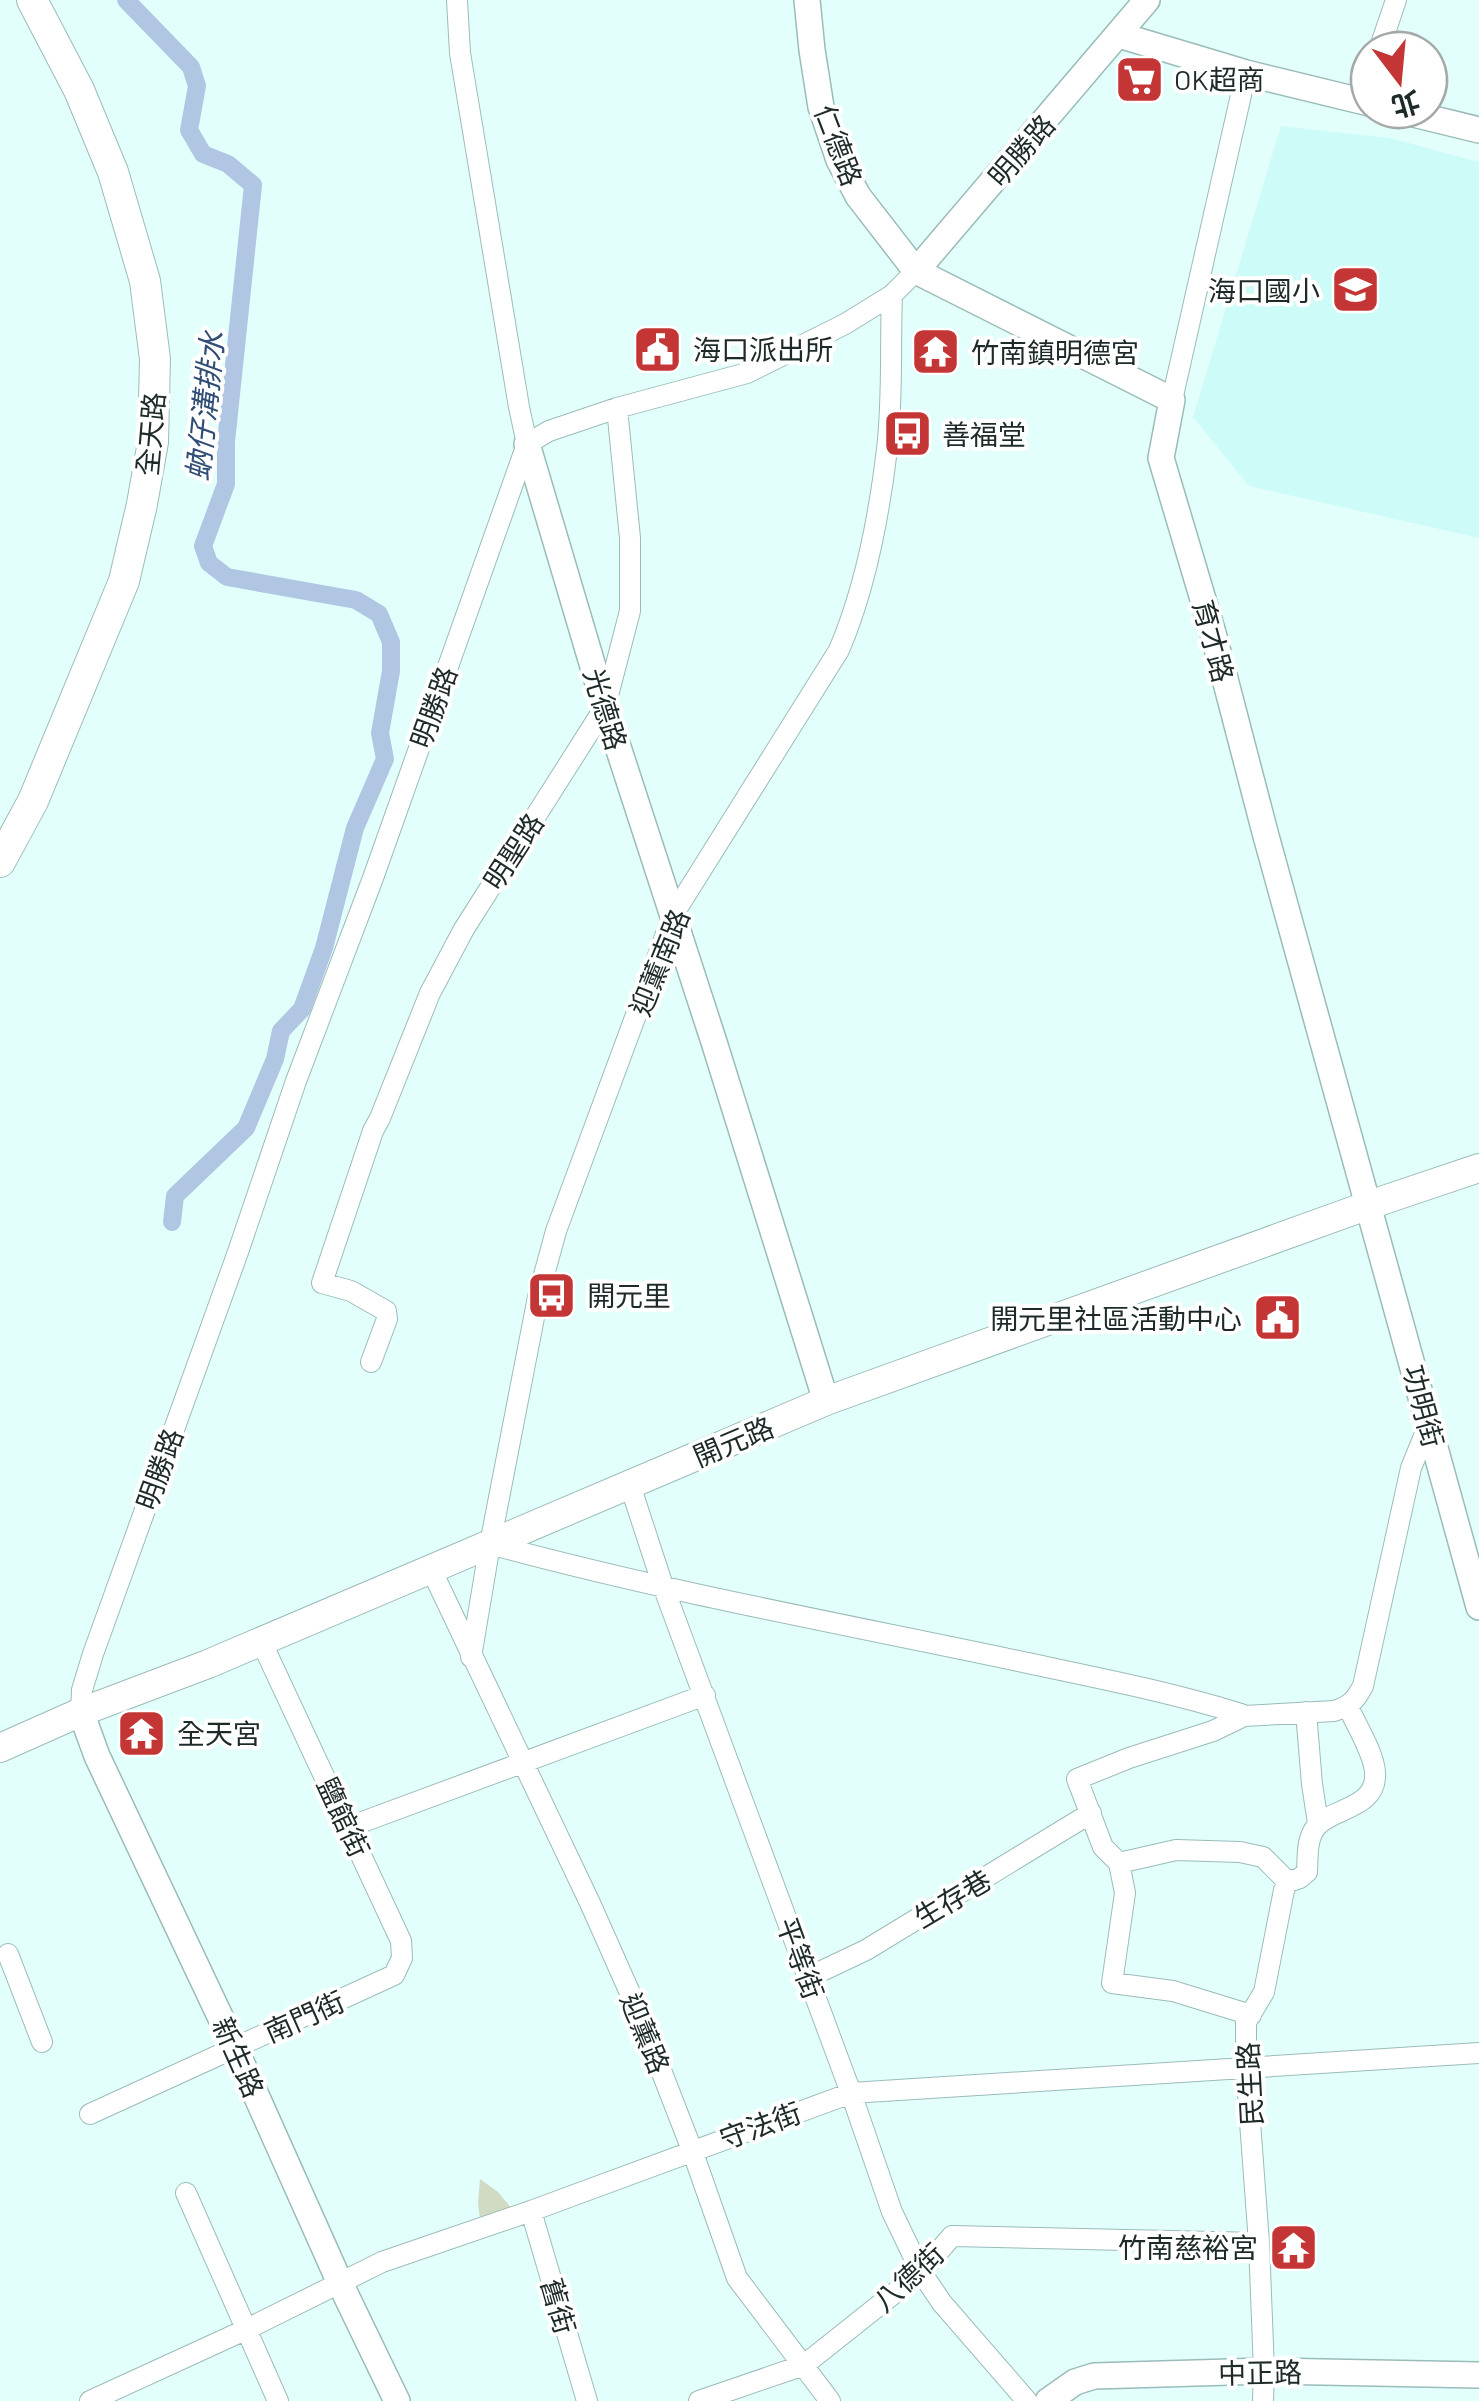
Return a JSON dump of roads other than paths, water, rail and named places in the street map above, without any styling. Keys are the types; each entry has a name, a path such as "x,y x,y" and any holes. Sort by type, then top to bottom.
{"main road":[{"name":"全天路","path":"0,862 33,800 124,581 153,442 155,359 145,281 113,172 79,90 32,0"},
{"name":"開元路","path":"0,1748 826,1401 1479,1168"}],"street":[{"name":"光德路","path":"457,0 460,53 527,444 605,707 826,1401"},
{"name":"仁德路","path":"807,0 821,107 840,160 858,196 916,271"},
{"name":"明勝路","path":"81,1712 82,1690 106,1618 527,444 549,431 617,408 748,373 845,324 892,295 1147,0"},
{"path":"1386,30 1396,0"},
{"path":"1119,35 1246,73 1349,91"},
{"name":"育才路","path":"1246,73 1162,458 1369,1205"},
{"path":"1449,123 1479,130"},
{"path":"916,271 1172,400"},
{"name":"迎薰南路","path":"471,1657 538,1297 556,1231 673,915 839,650 854,615 874,532 888,446 892,295"},
{"name":"明聖路","path":"371,1362 387,1319 386,1311 351,1290 322,1283 372,1131 430,993 464,929 605,707 630,611 630,538 617,408"},
{"name":"功明街","path":"1369,1205 1479,1607"},
{"path":"1251,2016 1174,1990 1112,1982 1125,1893 1119,1863 1103,1847 1078,1778 1213,1731 1244,1716 1334,1711 1356,1700 1363,1686 1410,1468 1429,1424"},
{"name":"平等街","path":"630,1484 663,1586 892,2212 942,2303 1027,2401"},
{"path":"490,1544 663,1586 1207,1703 1244,1716"},
{"name":"迎薰路","path":"431,1570 638,2011 738,2278 830,2401"},
{"name":"鹽館街","path":"261,1641 401,1942 402,1958 394,1975 373,1985"},
{"path":"349,1827 704,1695"},
{"path":"1306,1712 1318,1823 1364,1800 1374,1782 1375,1769 1348,1707"},
{"name":"新生路","path":"81,1712 97,1756 396,2401"},
{"name":"生存巷","path":"808,1978 866,1950 1091,1813"},
{"name":"民生路","path":"1263,2401 1259,2243 1246,2022 1264,1992 1284,1890 1288,1882 1307,1872 1309,1840 1318,1823"},
{"path":"1119,1863 1176,1850 1240,1852 1263,1858 1288,1882"},
{"path":"8,1954 42,2042"},
{"name":"南門街","path":"90,2114 373,1985"},
{"name":"守法街","path":"90,2401 382,2262 851,2092 1479,2052"},
{"path":"186,2193 278,2401"},
{"name":"舊街","path":"532,2210 588,2401"},
{"name":"八德街","path":"699,2401 804,2366 922,2272 952,2236 1259,2243"},
{"name":"中正路","path":"1048,2401 1076,2382 1094,2376 1264,2371 1479,2375"}],"waterway":[{"name":"蚋仔溝排水","path":"126,0 191,67 197,86 189,130 203,154 228,164 253,185 226,442 226,484 203,546 209,563 227,577 356,600 379,614 391,642 391,671 380,733 385,759 355,828 324,948 302,1009 281,1031 275,1059 246,1128 175,1196 172,1222"}],"place":[{"name":"OK超商","path":"1139,79"},
{"name":"海口國小","path":"1355,290"},
{"name":"海口派出所","path":"658,349"},
{"name":"竹南鎮明德宮","path":"936,352"},
{"name":"善福堂","path":"907,434"},
{"name":"開元里","path":"552,1295"},
{"name":"開元里社區活動中心","path":"1277,1318"},
{"name":"全天宮","path":"142,1733"},
{"name":"竹南慈裕宮","path":"1293,2247"}]}
